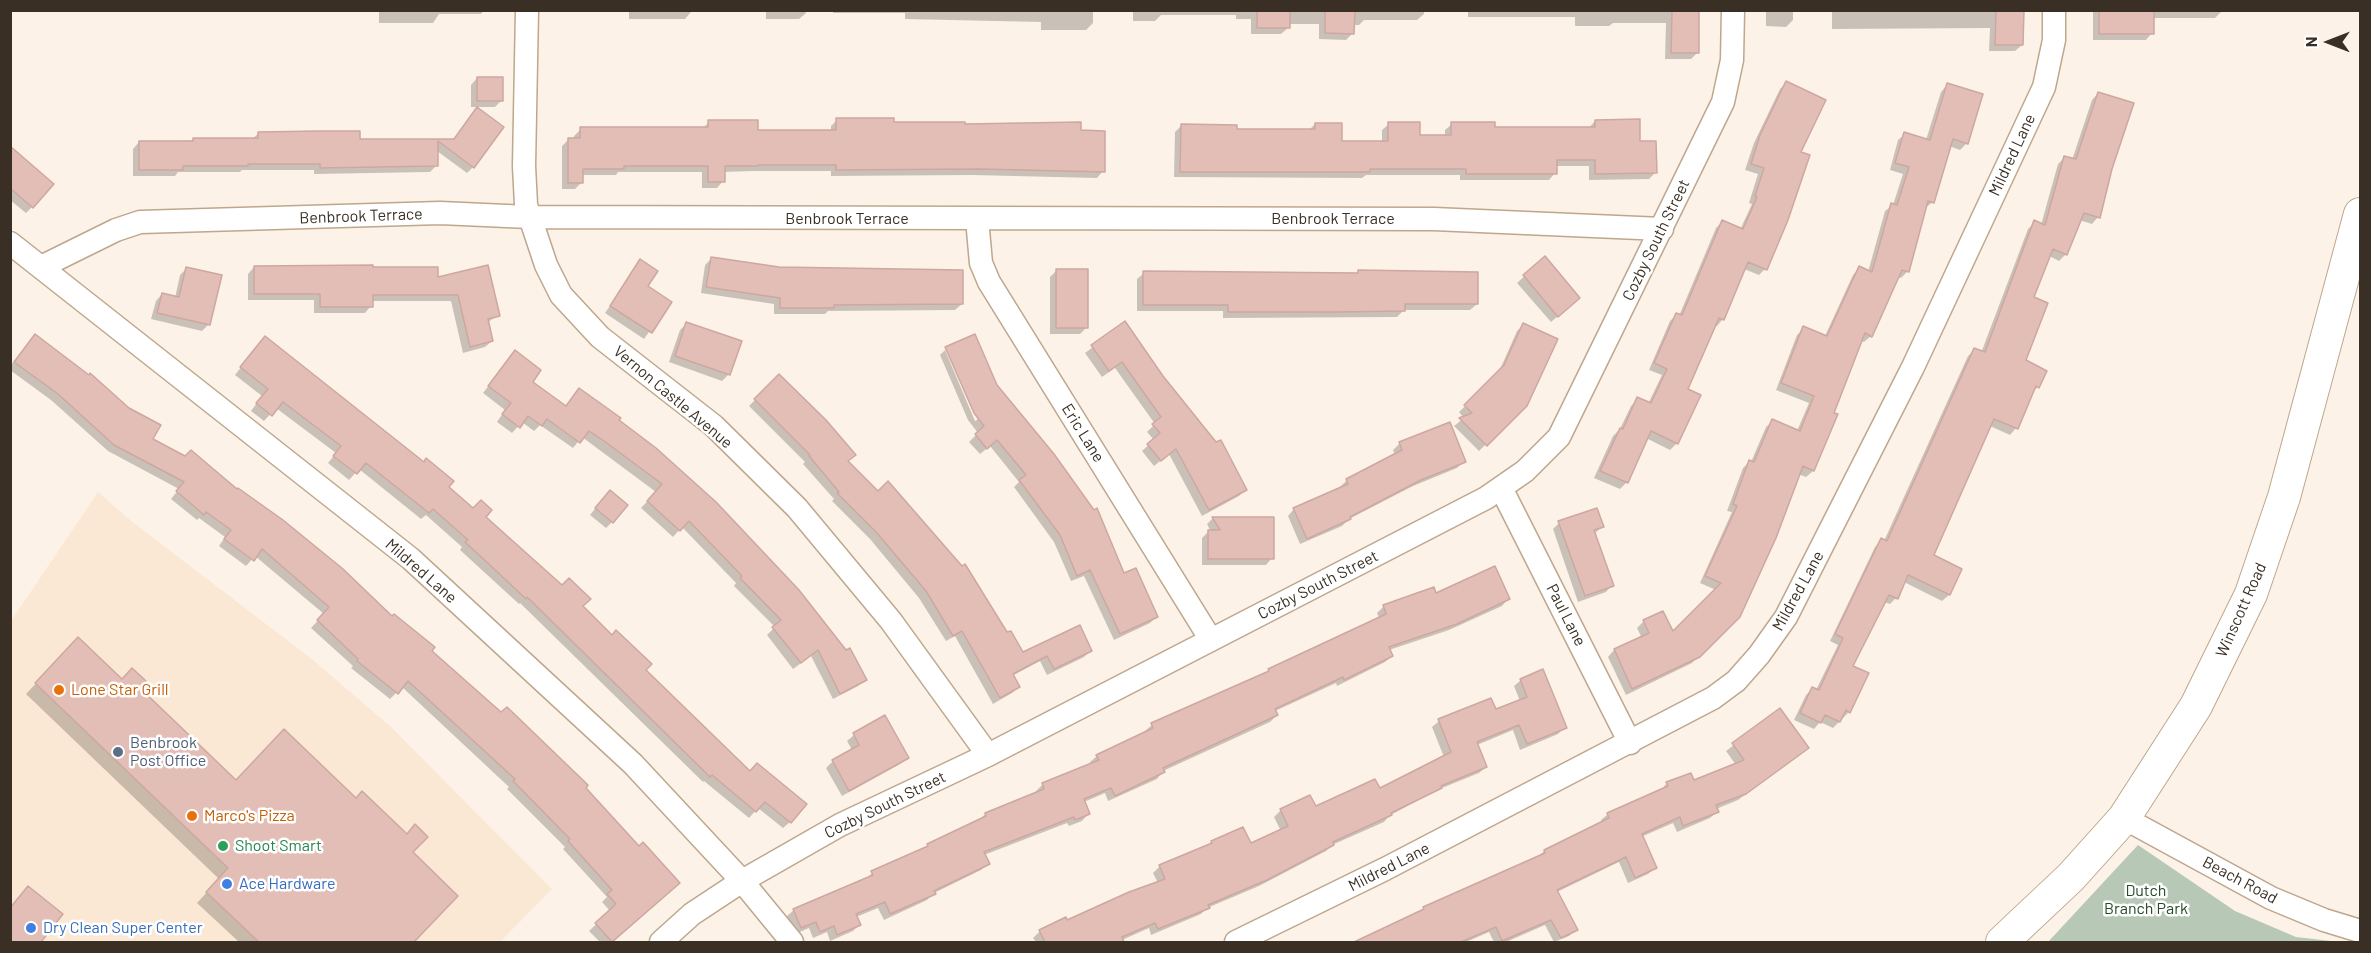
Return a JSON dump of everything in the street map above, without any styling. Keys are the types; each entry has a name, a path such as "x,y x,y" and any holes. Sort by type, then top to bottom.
{"main road":[{"name":"Winscott Road","path":"2002,942 2071,877 2124,818 2196,706 2251,594 2284,498 2361,214"}],"street":[{"name":"Vernon Castle Avenue","path":"527,10 524,166 526,206 546,265 561,295 600,337 714,426 797,508 891,621 988,755"},
{"name":"Cozby South Street","path":"661,942 692,914 742,881 840,825 988,755 1486,498 1525,471 1559,437 1723,102 1732,60 1733,10"},
{"name":"Mildred Lane","path":"1236,942 1385,870 1713,698 1736,681 1759,655 1786,617 1913,367 2044,87 2052,56 2054,10"},
{"name":"Benbrook Terrace","path":"41,267 116,230 140,222 441,213 530,217 1434,219 1662,229"},
{"name":"Eric Lane","path":"977,219 981,263 988,282 1211,640"},
{"name":"Mildred Lane","path":"10,243 411,559 633,764 742,881 792,942"},
{"name":"Paul Lane","path":"1501,488 1630,743"},
{"name":"Beach Road","path":"2124,818 2271,898 2324,920 2361,931"}],"shaded area":[{"path":"98,492 130,520 313,660 391,727 552,889 500,942 11,942 11,621"}],"green space":[{"name":"Dutch Branch Park","path":"2138,845 2235,911 2296,937 2340,942 2048,942"}],"building":[{"path":"1257,10 1290,10 1290,28 1257,28"},
{"path":"1325,10 1355,10 1354,34 1325,33"},
{"path":"1672,10 1699,10 1699,53 1671,53"},
{"path":"1996,10 2024,10 2023,45 1995,45"},
{"path":"2099,10 2154,10 2154,34 2099,34"},
{"path":"477,77 503,77 503,101 477,101"},
{"path":"1786,81 1826,100 1801,152 1810,155 1788,220 1767,270 1748,262 1724,320 1719,318 1688,389 1701,395 1678,444 1651,431 1628,483 1600,471 1637,397 1651,403 1667,369 1654,363 1676,313 1682,315 1722,220 1743,229 1757,197 1755,196 1764,168 1751,164 1760,135"},
{"path":"1947,83 1983,94 1968,144 1953,139 1934,203 1928,201 1909,272 1902,270 1872,337 1865,333 1834,413 1838,414 1814,471 1803,466 1776,538 1740,617 1700,657 1632,689 1614,649 1649,633 1643,620 1663,611 1673,631 1721,583 1705,576 1737,506 1733,504 1749,460 1754,462 1772,419 1800,431 1814,396 1781,383 1803,326 1827,336 1859,266 1872,272 1891,203 1897,205 1909,167 1895,163 1904,132 1930,140"},
{"path":"2098,92 2134,103 2112,169 2100,218 2084,213 2067,255 2053,249 2034,297 2048,303 2026,360 2047,371 2039,388 2036,386 2018,429 1994,419 1934,555 1962,569 1950,595 1908,575 1898,599 1889,595 1853,666 1869,673 1850,713 1846,710 1840,722 1825,715 1821,723 1800,713 1812,687 1819,690 1843,638 1835,634 1881,538 1887,541 1974,348 1985,352 2034,220 2045,225 2064,156 2076,159"},
{"path":"477,107 504,127 474,168 438,141 438,166 320,168 320,164 248,164 248,166 183,166 183,170 139,170 139,141 258,138 258,132 320,131 360,131 360,139 454,139"},
{"path":"836,118 894,118 894,122 965,122 965,124 1081,122 1081,130 1105,131 1105,172 980,169 836,170 836,165 758,165 725,166 725,182 708,182 708,166 624,166 624,169 583,169 583,183 568,183 568,138 580,138 580,127 708,127 708,120 758,120 758,130 836,130"},
{"path":"1640,119 1640,141 1656,141 1657,173 1595,174 1595,160 1557,160 1557,174 1466,174 1466,169 1370,169 1370,172 1180,172 1181,124 1237,125 1237,129 1315,129 1315,123 1342,123 1342,141 1388,141 1388,122 1420,122 1420,135 1451,135 1451,122 1495,122 1495,127 1595,127 1595,120"},
{"path":"10,146 54,184 33,208 10,188"},
{"path":"1545,256 1580,298 1558,317 1523,275"},
{"path":"711,257 779,267 963,270 963,304 834,305 834,308 780,308 780,298 706,287"},
{"path":"640,259 658,271 648,286 672,302 652,333 610,306"},
{"path":"373,265 373,267 438,267 438,277 488,265 500,316 488,319 493,341 470,347 458,295 373,295 373,307 320,307 320,294 254,294 254,266"},
{"path":"186,267 222,275 210,325 157,313 162,293 179,297"},
{"path":"1056,269 1088,269 1088,328 1056,328"},
{"path":"1358,270 1478,272 1478,304 1405,304 1405,311 1338,312 1228,312 1228,305 1143,305 1143,271 1358,273"},
{"path":"1125,321 1163,376 1216,442 1221,440 1247,490 1209,510 1176,449 1161,461 1147,444 1160,433 1152,424 1161,417 1122,362 1109,371 1091,345"},
{"path":"686,322 742,341 730,375 675,356"},
{"path":"1523,323 1558,339 1527,406 1487,446 1459,418 1472,413 1464,405 1504,365"},
{"path":"35,334 89,375 90,373 129,408 161,425 153,439 185,456 191,450 237,489 283,520 343,569 392,616 394,614 435,647 432,651 501,712 507,707 588,785 586,788 639,846 643,842 680,883 612,942 595,923 616,904 607,894 612,890 568,841 570,839 513,781 515,779 408,681 398,694 357,661 358,659 317,620 329,607 262,549 254,561 224,539 231,530 206,512 204,515 176,491 184,482 114,445 58,394 14,362"},
{"path":"975,334 997,385 1054,454 1094,510 1097,508 1124,573 1136,568 1158,617 1120,634 1090,570 1077,576 1060,535 1019,480 1026,475 997,440 987,449 975,434 984,426 974,413 945,347"},
{"path":"265,336 424,462 426,458 454,481 449,487 473,508 481,500 492,510 486,517 562,585 569,578 591,599 583,606 612,635 616,630 652,664 646,670 750,771 757,763 807,804 791,823 765,802 756,812 712,775 710,777 527,597 526,599 465,542 468,540 433,509 429,513 366,463 357,474 333,456 341,446 283,402 272,416 256,403 268,389 240,367"},
{"path":"515,350 541,370 533,382 566,406 579,388 621,418 619,420 656,448 716,502 799,590 846,650 850,648 867,680 840,694 818,650 801,663 772,627 781,620 740,578 742,576 689,521 680,531 647,501 662,484 604,441 589,431 580,443 547,419 542,426 528,416 520,428 502,414 511,403 488,386"},
{"path":"779,374 826,420 856,455 848,461 878,491 888,481 962,566 965,564 1007,632 1011,631 1023,652 1080,625 1092,651 1054,669 1047,656 1013,674 1020,687 1000,698 962,631 953,636 926,591 876,532 837,493 839,492 810,455 754,399"},
{"path":"1450,422 1466,462 1421,480 1350,517 1351,519 1307,539 1293,508 1348,484 1346,479 1402,450 1399,442"},
{"path":"610,490 628,505 613,523 595,508"},
{"path":"1597,508 1604,527 1594,530 1614,586 1585,596 1558,521"},
{"path":"1212,517 1274,517 1274,559 1208,559 1208,530 1220,530"},
{"path":"1495,566 1510,599 1457,624 1389,647 1393,656 1344,680 1343,677 1275,709 1278,715 1163,768 1165,772 1115,796 1111,788 1084,799 1090,814 1075,820 1074,817 984,852 990,864 934,891 936,894 890,914 885,902 856,914 861,925 837,935 834,926 820,932 816,922 801,928 793,909 873,875 871,871 928,846 927,844 986,816 985,813 1044,789 1042,783 1099,760 1096,755 1153,728 1151,723 1269,671 1268,669 1386,614 1383,605 1434,587 1436,593"},
{"path":"78,637 122,679 132,668 146,681 140,688 236,780 284,729 356,798 362,791 407,834 415,824 428,837 413,852 458,896 414,942 259,942 206,892 228,868 35,683"},
{"path":"1543,669 1567,728 1527,744 1519,725 1477,742 1487,767 1441,786 1442,788 1391,813 1392,815 1333,842 1334,845 1267,880 1208,905 1210,908 1158,929 1155,923 1122,937 1124,942 1045,942 1039,930 1066,917 1067,920 1129,892 1165,879 1159,865 1212,843 1211,841 1243,827 1251,843 1288,826 1280,809 1310,795 1316,806 1375,779 1380,788 1451,752 1438,719 1491,698 1496,709 1527,697 1520,679"},
{"path":"1780,708 1809,748 1746,794 1716,805 1719,812 1683,826 1680,817 1642,834 1657,868 1635,878 1626,857 1557,890 1578,930 1561,938 1551,920 1502,941 1496,927 1461,942 1354,942 1424,909 1423,907 1545,853 1544,850 1609,818 1607,813 1668,786 1666,782 1691,773 1694,780 1744,760 1732,743"},
{"path":"885,715 909,758 849,791 832,760 859,745 853,733"},
{"name":"Dry Clean Super Center","path":"28,886 63,914 41,942 10,942 10,908"}],"place":[{"name":"Lone Star Grill","path":"59,690"},
{"name":"Benbrook Post Office","path":"118,752"},
{"name":"Marco's Pizza","path":"192,816"},
{"name":"Shoot Smart","path":"223,846"},
{"name":"Ace Hardware","path":"227,884"},
{"name":"Dry Clean Super Center","path":"31,928"}]}
